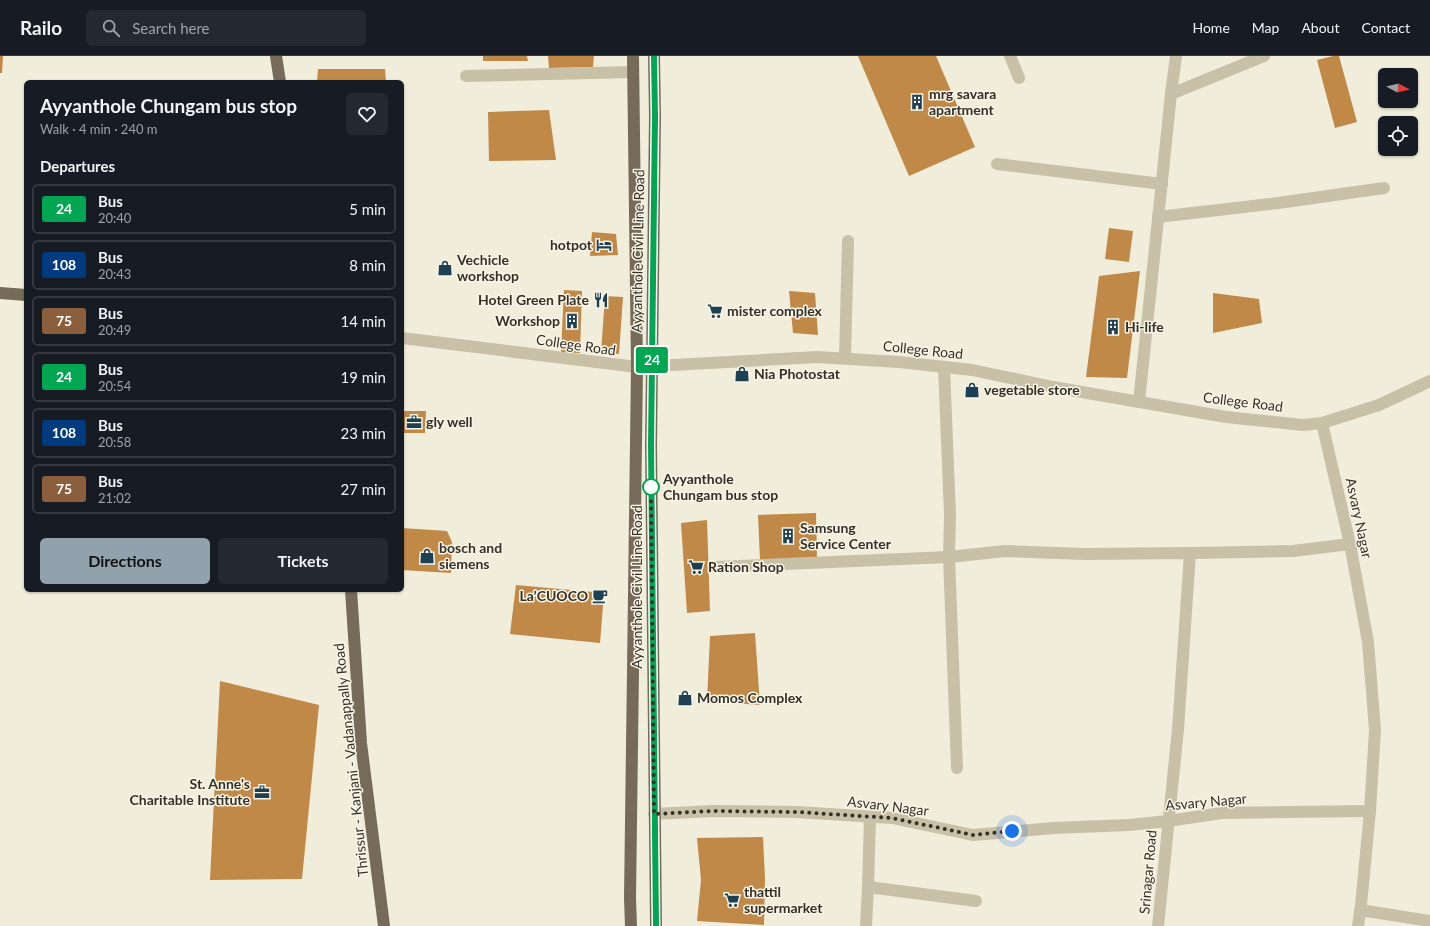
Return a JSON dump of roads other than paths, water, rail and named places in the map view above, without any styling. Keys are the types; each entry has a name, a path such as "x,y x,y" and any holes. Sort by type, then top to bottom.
{"main road":[{"path":"276,56 280,80"},
{"name":"Ayyanthole Civil Line Road","path":"631,926 630,898 636,367 633,56"},
{"name":"Ayyanthole Civil Line Road","path":"654,56 655,116 651,453 656,926"},
{"path":"0,292 24,295"},
{"name":"Thrissur - Kanjani - Vadanappally Road","path":"351,592 361,743 384,926"}],"street":[{"path":"1010,56 1019,78"},
{"path":"1139,402 1176,56"},
{"path":"1171,94 1264,56"},
{"path":"466,76 633,72"},
{"path":"997,164 1162,184"},
{"path":"1158,217 1278,203 1384,188"},
{"path":"845,358 848,240"},
{"name":"College Road","path":"404,338 636,367 817,356 899,362 972,370 1054,387 1226,417 1303,425 1322,423 1379,405 1430,381"},
{"path":"944,367 950,515 948,557 957,768"},
{"name":"Asvary Nagar","path":"654,814 713,811 790,812 892,818 973,835 1054,828 1129,825 1222,813 1370,811 1375,730 1368,642 1350,544 1322,423"},
{"path":"715,567 948,557 1005,551 1085,554 1293,551 1350,544"},
{"name":"Srinagar Road","path":"1158,926 1178,729 1190,553"},
{"path":"1358,926 1370,811"},
{"path":"866,926 870,817"},
{"path":"868,888 976,901"},
{"path":"1360,910 1430,921"}],"place":[{"name":"mrg savara apartment","path":"917,102"},
{"name":"hotpot","path":"604,245"},
{"name":"Vechicle workshop","path":"445,268"},
{"name":"Hotel Green Plate","path":"601,300"},
{"name":"mister complex","path":"715,311"},
{"name":"Workshop","path":"572,321"},
{"name":"Hi-life","path":"1113,327"},
{"name":"Nia Photostat","path":"742,374"},
{"name":"vegetable store","path":"972,390"},
{"name":"gly well","path":"414,422"},
{"name":"Ayyanthole Chungam bus stop","path":"651,487"},
{"name":"Samsung Service Center","path":"788,536"},
{"name":"bosch and siemens","path":"427,556"},
{"name":"Ration Shop","path":"696,567"},
{"name":"La’CUOCO","path":"600,596"},
{"name":"Momos Complex","path":"685,698"},
{"name":"St. Anne's Charitable Institute","path":"262,792"},
{"name":"thattil supermarket","path":"732,900"}]}
